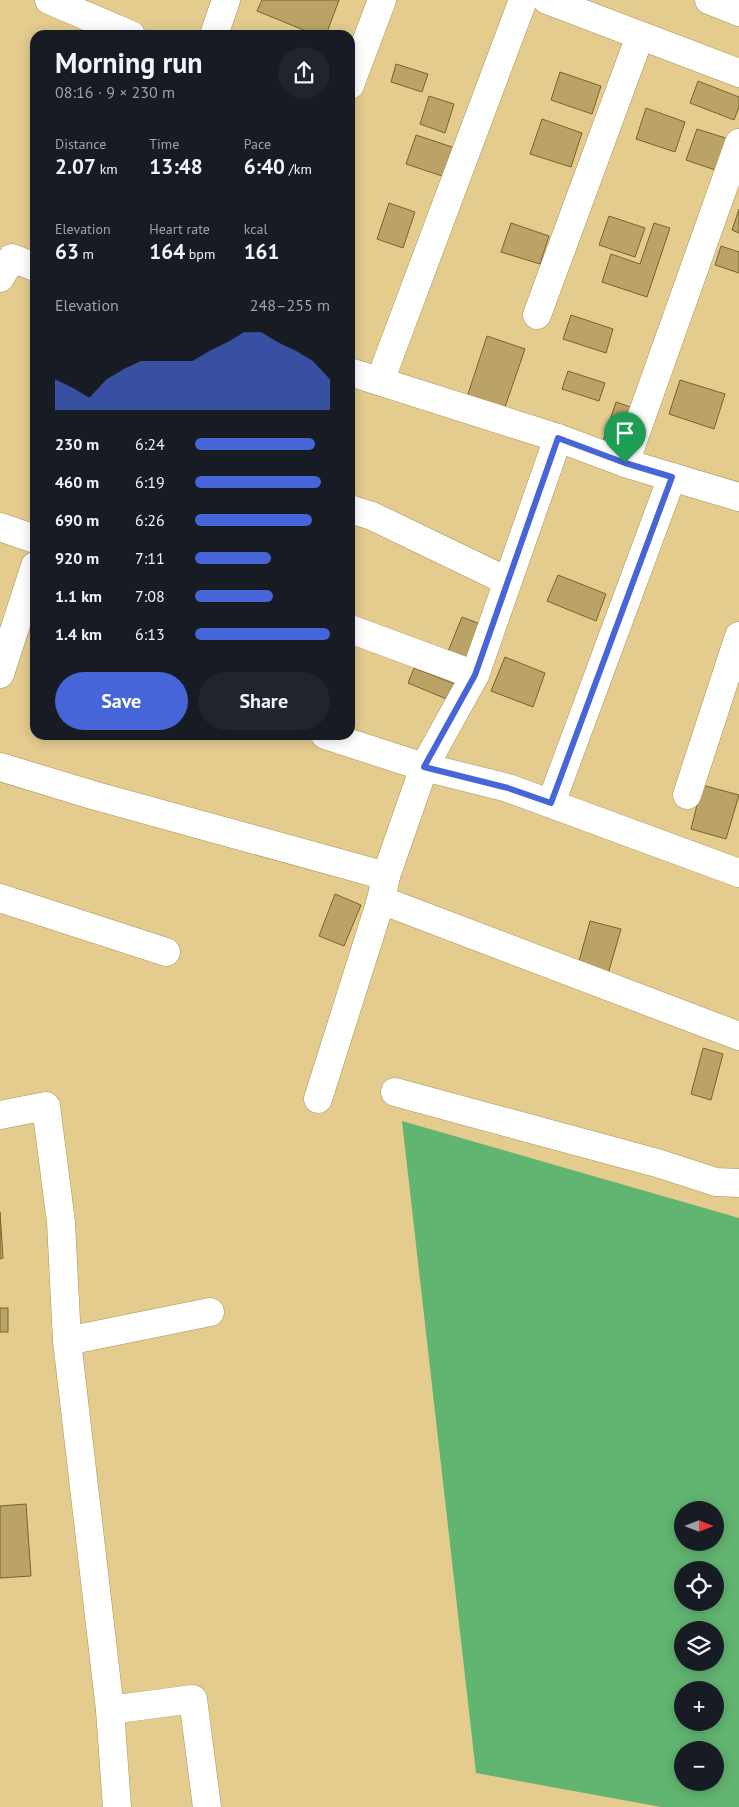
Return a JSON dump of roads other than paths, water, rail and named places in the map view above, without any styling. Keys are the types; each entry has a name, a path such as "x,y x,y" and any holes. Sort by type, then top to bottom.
{"street":[{"path":"50,0 119,30"},
{"path":"216,30 226,0"},
{"path":"355,72 382,0"},
{"path":"380,381 523,0"},
{"path":"548,0 739,72"},
{"path":"709,0 739,12"},
{"path":"537,315 640,36"},
{"path":"625,463 739,143"},
{"path":"0,278 12,258 30,265"},
{"path":"355,374 558,438 625,463 739,497"},
{"path":"318,1099 383,888 424,767 475,675 558,438"},
{"path":"551,803 672,477"},
{"path":"355,511 372,516 507,581"},
{"path":"0,527 30,537"},
{"path":"0,674 24,638 30,599"},
{"path":"355,631 475,675"},
{"path":"687,794 739,636"},
{"path":"340,740 424,767 508,788 739,873"},
{"path":"0,767 383,888 739,1036"},
{"path":"0,898 166,952"},
{"path":"395,1092 657,1163 716,1182 739,1183"},
{"path":"0,1115 46,1106 61,1222 67,1341 110,1710 117,1807"},
{"path":"67,1341 210,1312"},
{"path":"110,1710 193,1699 207,1807"}]}
